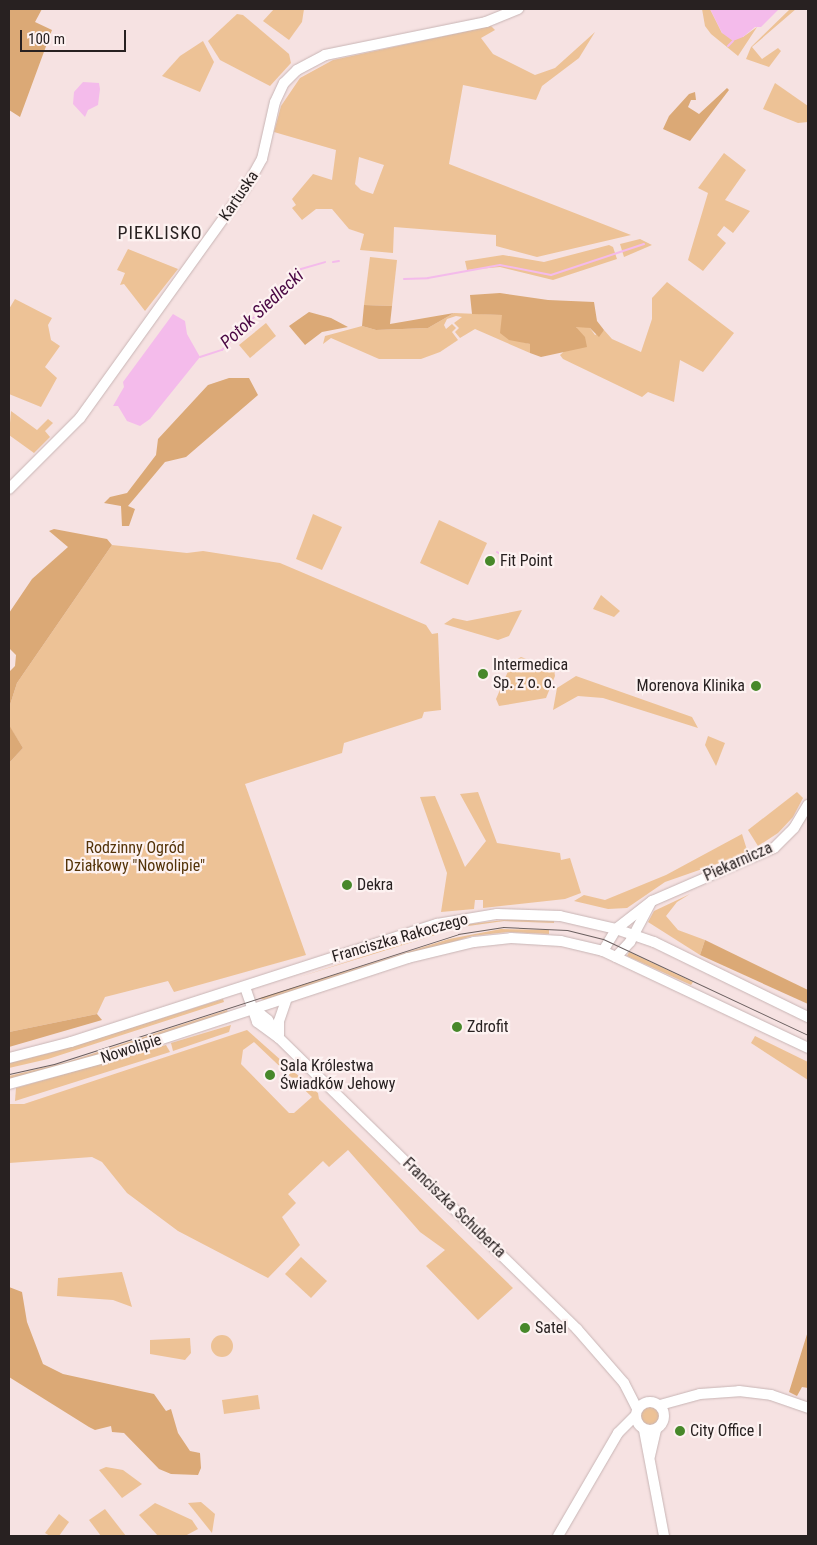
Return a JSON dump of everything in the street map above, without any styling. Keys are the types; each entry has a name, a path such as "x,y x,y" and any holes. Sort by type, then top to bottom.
{"main road":[{"name":"Kartuska","path":"9,489 80,418 248,184 262,159 275,102 284,84 297,70 324,55 486,22 519,9"},
{"name":"Piekarnicza","path":"603,951 616,929 652,901 774,848 791,832 808,805"},
{"path":"616,957 634,935 652,901"},
{"name":"Franciszka Rakoczego","path":"245,987 437,924 481,915 560,916 634,935 808,1017"},
{"name":"Franciszka Rakoczego","path":"253,1008 408,958 474,942 542,939 603,951 689,990 808,1048"},
{"name":"Franciszka Schuberta","path":"245,987 253,1008 268,1020 279,1038 578,1328 624,1383 647,1402"},
{"name":"Nowolipie","path":"9,1058 71,1042 245,987"},
{"path":"279,1038 279,1021 287,998"},
{"name":"Nowolipie","path":"9,1084 48,1076 253,1008"},
{"name":"Franciszka Schuberta","path":"624,1383 639,1420 649,1459 664,1536"},
{"path":"558,1536 621,1428 639,1420 647,1402 662,1410 689,1397 721,1390 771,1395 808,1408"},
{"name":"Franciszka Schuberta","path":"649,1459 656,1429 662,1423 662,1410"},
{"path":"639,1420 656,1429"}],"green space":[{"path":"274,9 304,9 302,22 289,40 263,21"},
{"path":"702,9 710,9 722,33 743,37 757,27 738,56 711,34 705,26"},
{"path":"790,9 796,9 752,47 762,59 778,48 781,51 769,67 746,59 751,47"},
{"path":"237,14 243,15 289,54 291,63 270,86 220,60 208,41"},
{"path":"491,26 495,30 481,38 493,54 535,75 555,68 595,32 579,58 542,86 536,100 463,85 449,164 631,235 537,257 496,246 496,235 394,227 393,253 360,250 364,234 349,229 332,209 316,209 302,220 292,208 296,205 292,199 313,174 332,180 336,150 274,132 281,106 300,78 333,60","holes":["359,157 384,165 373,194 361,190 355,184"]},
{"path":"203,41 214,62 200,92 162,76 180,56"},
{"path":"775,83 808,106 808,122 798,123 763,109"},
{"path":"724,153 746,170 725,200 750,211 733,233 724,226 717,235 726,243 703,271 688,260 708,193 698,188"},
{"path":"640,239 652,245 624,257 620,244"},
{"path":"609,245 613,247 617,259 553,280 500,267 467,270 465,261 503,255 544,262"},
{"path":"128,249 178,269 145,311 124,284 120,285 125,273 117,270"},
{"path":"370,257 397,260 392,306 364,305"},
{"path":"667,282 734,333 703,372 680,360 674,402 648,392 642,397 563,359 560,355 567,349 585,342 576,327 581,325 590,328 595,335 604,330 612,339 641,352 652,319 652,298"},
{"path":"15,299 52,318 48,325 51,340 60,346 45,367 57,378 41,407 9,394 9,309"},
{"path":"454,313 503,315 507,338 530,344 530,353 475,329 460,338 455,332 459,328 454,323 462,317 456,316 447,319 444,325 446,329 452,324 456,328 452,332 458,340 440,352 421,359 379,359 331,338 323,344 325,336 362,326 376,330 428,328"},
{"path":"266,323 276,336 250,358 239,345"},
{"path":"11,411 37,430 48,419 53,423 45,431 50,437 34,453 9,435"},
{"path":"313,514 342,527 322,570 296,559"},
{"path":"439,520 487,543 468,585 420,563"},
{"name":"Rodzinny Ogród Działkowy \"Nowolipie\"","path":"112,545 187,553 203,551 280,563 426,625 432,634 438,633 441,710 424,712 422,718 344,743 342,753 245,784 306,955 174,992 168,981 105,997 97,1014 9,1032 9,763 23,748 9,726 9,708 17,683"},
{"path":"601,595 620,611 614,617 593,609"},
{"path":"522,610 509,636 498,640 444,624 453,618 467,621"},
{"path":"521,657 554,669 555,676 546,698 499,706 496,699 512,662"},
{"path":"576,676 692,717 698,728 603,698 578,696 553,710 557,688"},
{"path":"708,736 725,743 716,766 705,745"},
{"path":"478,792 497,843 560,853 561,860 570,858 581,893 565,899 483,908 483,900 475,900 474,909 441,912 447,873 420,797 435,796 465,867 486,841 460,794"},
{"path":"797,792 803,798 793,817 778,833 758,846 748,830"},
{"path":"742,834 748,853 665,882 627,908 608,909 574,901 584,895 605,900 666,875"},
{"path":"690,894 677,902 666,916 678,930 705,940 700,955 648,922 654,911"},
{"path":"512,919 554,919 554,923 504,921 461,927 296,978 462,925"},
{"path":"501,929 549,930 549,934 508,932 472,936 264,1000 260,998 449,939"},
{"path":"629,952 693,982 691,985 627,956"},
{"path":"223,999 224,1002 48,1059 9,1068 9,1063 57,1051"},
{"path":"227,1010 228,1013 57,1069 9,1079 9,1076 67,1062"},
{"path":"231,1025 229,1032 173,1051 171,1043"},
{"path":"247,1030 318,1093 319,1099 513,1288 478,1320 426,1266 445,1250 420,1232 348,1150 329,1167 323,1161 288,1194 296,1203 282,1217 300,1245 268,1278 178,1231 127,1193 102,1162 92,1157 9,1163 9,1104 24,1104","holes":["254,1042 312,1097 294,1113 289,1113 241,1064 243,1050"]},
{"path":"755,1036 808,1062 808,1080 751,1043"},
{"path":"166,1045 170,1052 15,1101 16,1088"},
{"path":"301,1257 327,1281 311,1298 285,1274"},
{"path":"122,1272 132,1307 113,1300 57,1296 58,1278"},
{"path":"218,1335 226,1335 233,1342 233,1350 226,1357 218,1357 211,1350 211,1342"},
{"path":"190,1338 191,1353 185,1360 150,1354 150,1340"},
{"path":"258,1395 260,1409 224,1414 222,1400"},
{"path":"646,1407 654,1407 659,1412 657,1423 646,1425 641,1420 641,1412"},
{"path":"106,1467 123,1470 142,1484 122,1498 99,1470"},
{"path":"201,1502 215,1514 212,1533 188,1503"},
{"path":"155,1503 192,1520 198,1529 185,1536 158,1536 139,1515"},
{"path":"105,1509 126,1536 101,1536 89,1520"},
{"path":"59,1514 69,1522 59,1536 50,1536 45,1533"}],"shaded area":[{"path":"9,9 42,9 35,22 52,30 20,117 9,110"},
{"path":"710,9 779,9 761,27 755,27 743,37 733,41 722,33"},
{"path":"83,82 99,83 100,89 98,105 88,110 85,117 73,104 74,92"},
{"path":"727,88 729,90 690,141 663,129 669,116 689,94 695,92 696,100 691,100 688,107 699,114"},
{"path":"500,293 548,300 594,302 597,321 604,330 599,337 590,328 576,327 585,337 587,347 541,357 530,353 530,344 509,340 500,333 502,315 472,314 470,295"},
{"path":"364,305 392,306 390,324 454,313 428,328 376,330 362,326"},
{"path":"309,312 331,318 348,327 322,332 305,345 289,326"},
{"path":"173,314 185,321 187,334 200,357 150,419 140,426 127,421 118,406 113,406 124,387 123,382"},
{"path":"229,378 249,378 258,395 186,457 165,462 128,506 135,509 129,526 122,526 121,506 104,503 110,497 127,493 156,455 158,439 208,385"},
{"path":"54,529 107,539 112,545 17,683 9,708 9,672 15,666 16,655 9,648 9,613 32,579 68,547 49,531"},
{"path":"9,725 23,748 9,763"},
{"path":"705,940 808,990 808,1004 700,955"},
{"path":"97,1014 102,1020 9,1047 9,1032"},
{"path":"9,1287 22,1292 27,1322 43,1364 63,1374 154,1394 166,1411 171,1409 178,1433 190,1451 200,1453 201,1468 198,1475 171,1474 159,1469 124,1433 112,1432 111,1426 95,1430 9,1377"},
{"path":"808,1331 808,1388 802,1387 797,1396 789,1392"}],"waterway":[{"name":"Potok Siedlecki","path":"728,46 733,41"},
{"name":"Potok Siedlecki","path":"404,279 428,278 500,265 551,275 644,244"},
{"name":"Potok Siedlecki","path":"333,262 339,261"},
{"name":"Potok Siedlecki","path":"200,357 222,350 301,269 325,262"}],"tram line":[{"path":"9,1074 54,1064 458,934 503,927 567,930 603,939 808,1035"}],"place":[{"name":"Fit Point","path":"490,561"},
{"name":"Intermedica Sp. z o. o.","path":"483,674"},
{"name":"Morenova Klinika","path":"756,686"},
{"name":"Dekra","path":"347,885"},
{"name":"Zdrofit","path":"457,1027"},
{"name":"Sala Królestwa Świadków Jehowy","path":"270,1075"},
{"name":"Satel","path":"525,1328"},
{"name":"City Office I","path":"680,1431"}],"district":[{"name":"PIEKLISKO","path":"160,233"}]}
